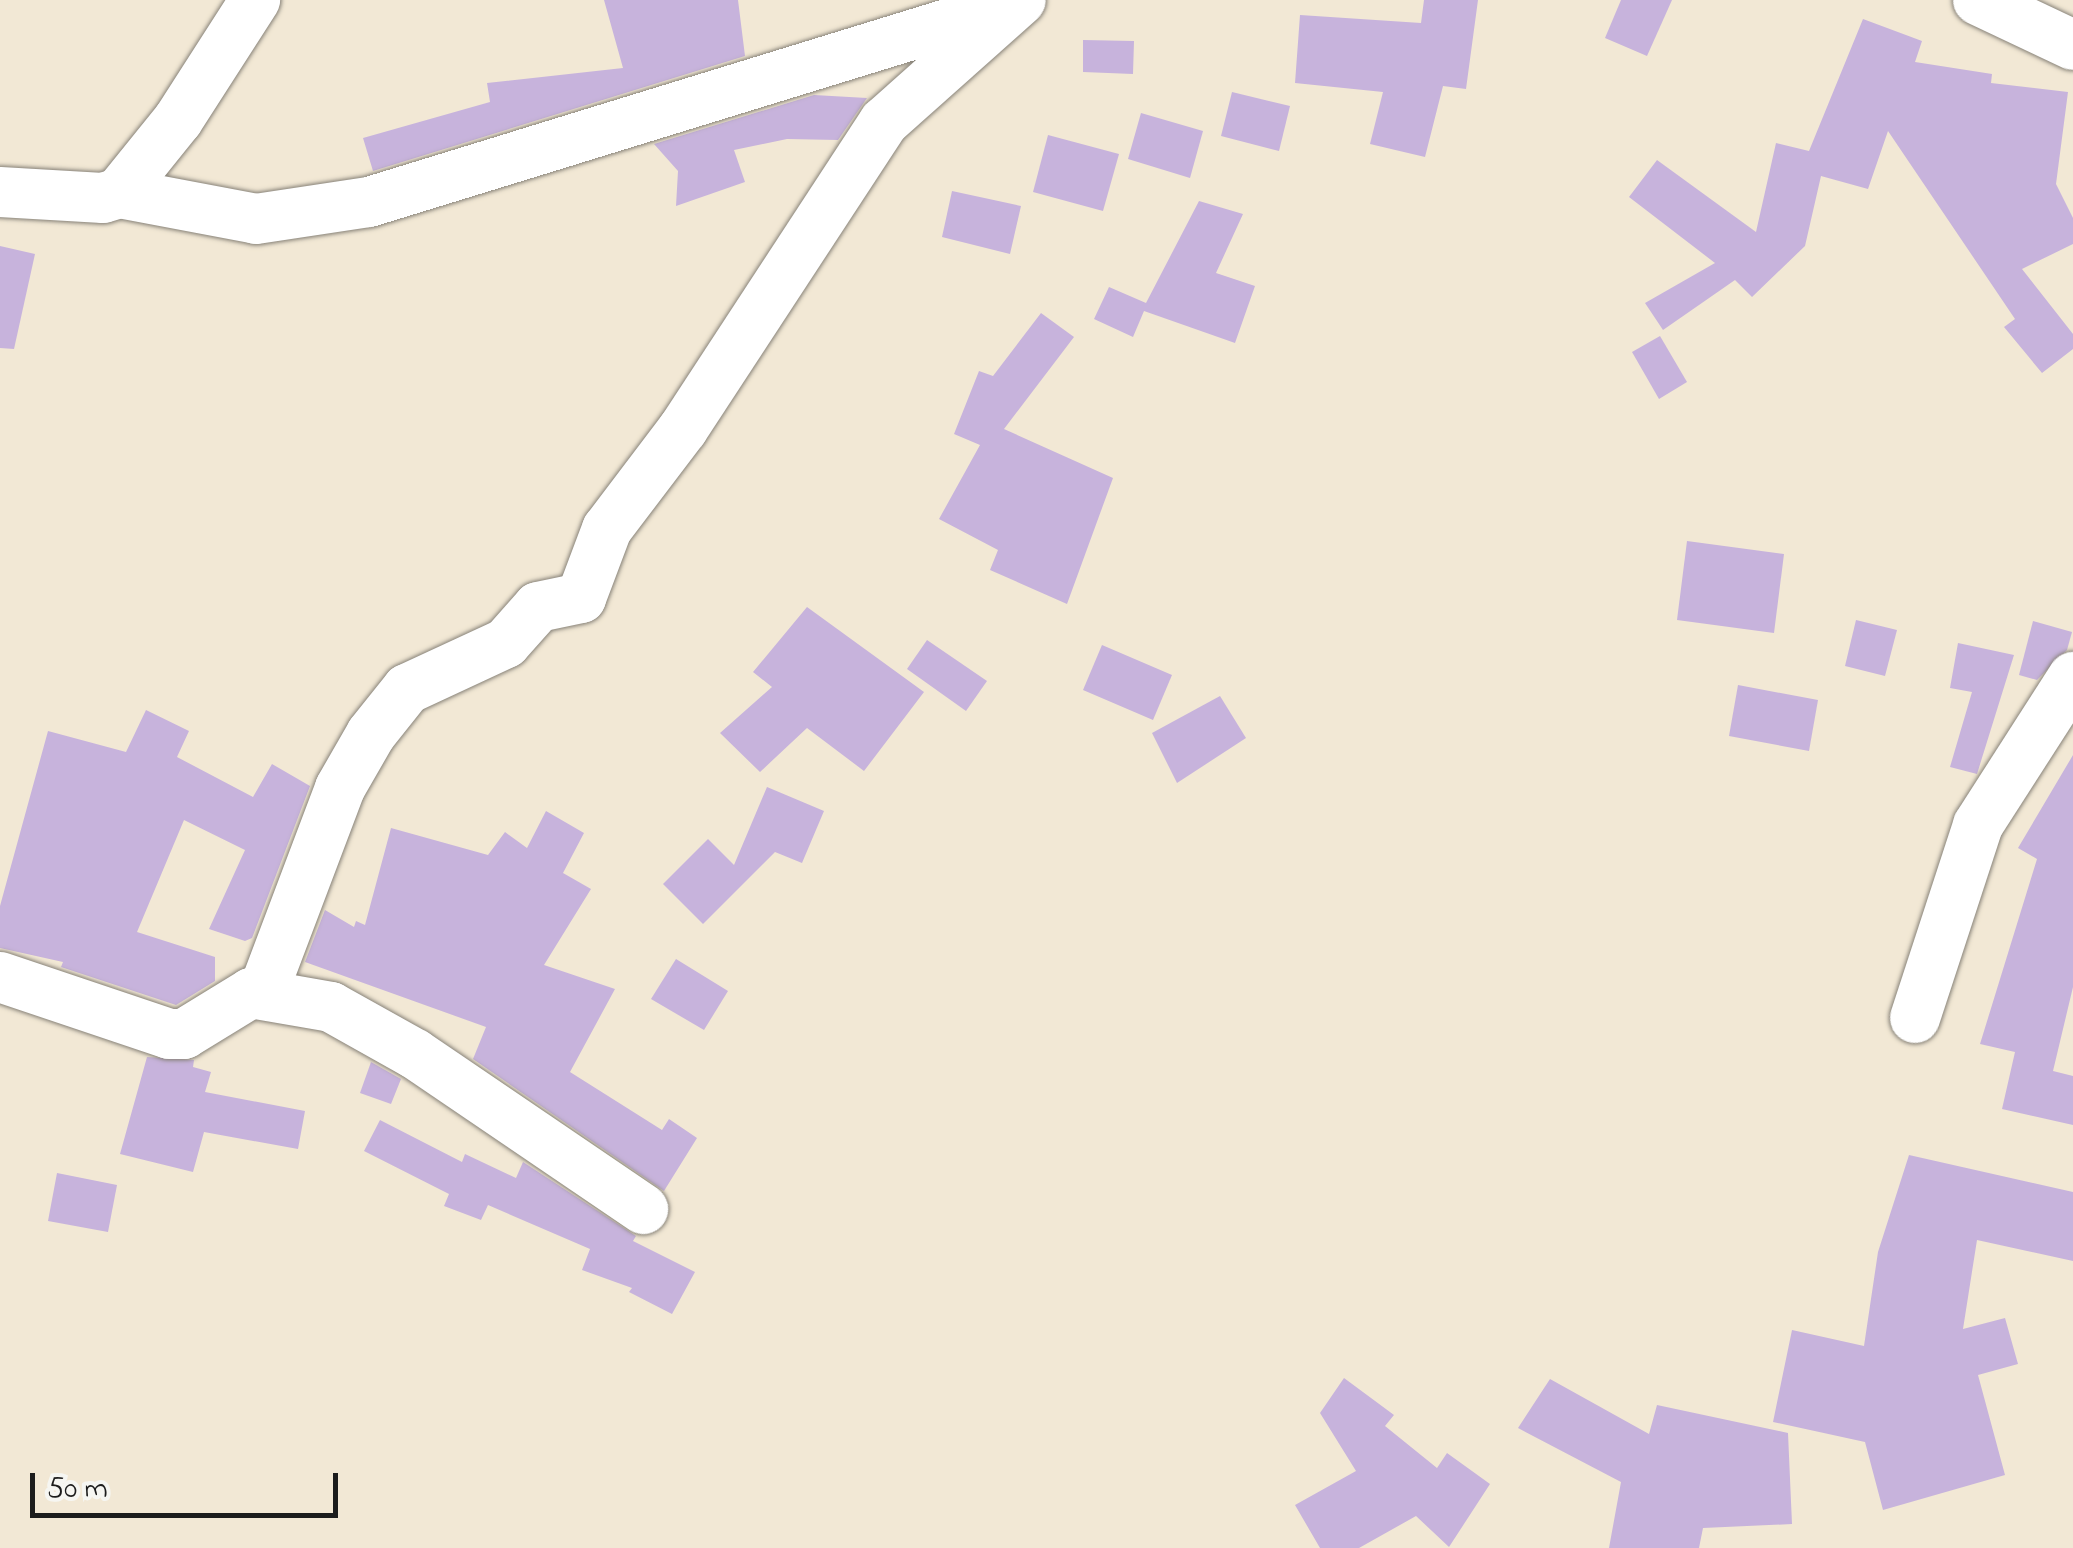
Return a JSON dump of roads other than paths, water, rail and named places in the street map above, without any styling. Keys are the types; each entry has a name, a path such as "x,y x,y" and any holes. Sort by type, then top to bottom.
{"street":[{"path":"0,192 103,198 119,192 178,120 255,0"},
{"path":"119,192 256,219 369,202 1020,0"},
{"path":"263,992 340,788 371,734 407,689 506,643 538,607 580,598 607,529 684,429 884,122 1020,0"},
{"path":"1978,0 2073,45"},
{"path":"1915,1018 1978,825 2073,678"},
{"path":"0,977 169,1034 184,1034 263,992 331,1007 398,1045 642,1209"}]}
